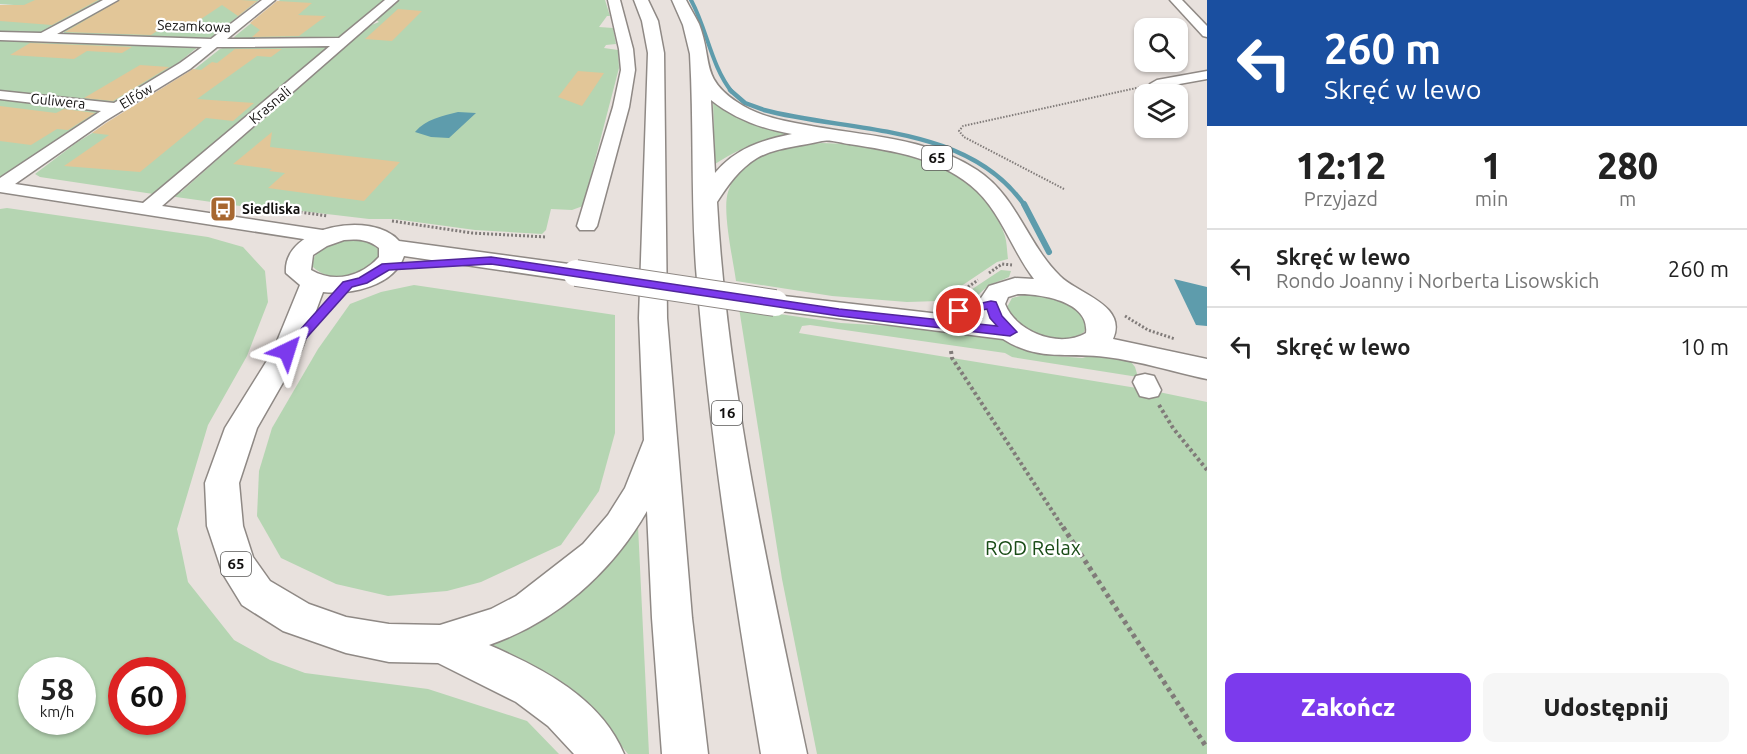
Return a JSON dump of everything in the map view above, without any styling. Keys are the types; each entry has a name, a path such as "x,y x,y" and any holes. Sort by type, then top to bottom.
{"main road":[{"name":"16","path":"680,0 691,25 700,70 709,264 731,441 759,623 784,754"},
{"path":"624,2 650,21 656,53 653,295 672,618 685,754"},
{"path":"700,70 713,93 747,114 791,128 838,136"},
{"name":"65","path":"706,201 731,165 746,155 784,142 838,136 894,144 928,154 957,167 986,188 997,200 1012,224 1018,266 1016,286"},
{"path":"1012,224 1049,282 1088,306 1094,335 1109,348 1207,369"},
{"path":"388,257 381,238 370,234 343,233 331,227 299,257 297,265 299,273 314,282 330,285 363,280 388,257 491,261 775,303 1010,332 1032,342 1056,348 1094,335 1146,342 1207,360"},
{"name":"65","path":"314,282 287,351 241,428 222,483 225,526 236,563 256,593 297,618 346,635 389,643 440,644 495,667 533,688 578,724 601,754"},
{"path":"287,351 347,284"},
{"path":"884,316 974,309 991,304 998,292 1016,286 1038,286 1063,292"},
{"path":"991,304 996,318 1010,332"},
{"path":"440,644 511,618 557,588 596,555 621,525 641,492 661,439"}],"street":[{"path":"43,36 112,0"},
{"name":"Elfów","path":"0,187 117,108 185,66 268,0"},
{"name":"Krasnali","path":"147,209 392,0"},
{"path":"1176,0 1207,33"},
{"path":"587,226 627,79 624,2"},
{"name":"Sezamkowa","path":"0,36 214,43 344,42"},
{"path":"1157,84 1207,75"},
{"name":"Guliwera","path":"0,95 117,108"},
{"path":"0,187 242,223 331,227"},
{"path":"242,223 275,238 294,250 299,257"}],"path":[{"path":"1064,189 964,137 959,131 963,126 1134,89"},
{"path":"267,212 278,209 331,227"},
{"path":"390,221 472,233 546,237"},
{"path":"1148,330 1184,341"},
{"path":"951,351 952,358 1207,748"},
{"path":"1147,386 1173,428 1207,470"}],"green space":[{"path":"0,0 104,0 40,34 0,33 0,7 28,6 0,4"},
{"path":"118,0 259,0 212,37 203,39 65,34 62,30"},
{"path":"280,0 386,0 340,40 236,41 234,37"},
{"path":"396,0 605,0 610,16 607,16 599,27 613,28 616,44 606,45 604,48 618,50 619,68 583,206 572,210 551,209 546,230 542,234 475,230 394,219 369,219 276,208 268,210 169,196 174,191 181,192 366,27 379,22 375,19"},
{"path":"0,38 199,46 178,63 111,104 0,92"},
{"path":"335,44 160,195 40,177 35,174 76,143 191,72 220,49 230,45"},
{"path":"0,97 102,109 6,174 8,175 0,177"},
{"path":"713,101 736,114 796,133 754,144 715,164"},
{"path":"822,143 848,144 903,153 954,174 976,190 993,211 1005,236 1008,259 997,262 939,301 907,302 832,296 736,281 726,211 728,192 734,179 743,168 766,154 794,146"},
{"path":"7,208 208,237 243,247 265,271 268,302 247,356 208,425 177,529 188,582 234,640 270,660 305,673 428,689 527,721 559,754 0,754 0,209"},
{"path":"353,240 375,246 380,252 379,260 363,270 338,277 321,273 313,267 316,254 326,246"},
{"path":"1001,270 1011,271 1009,277 989,285 965,305 945,307"},
{"path":"414,285 615,315 615,433 599,491 561,545 481,582 447,591 388,596 336,584 281,558 257,516 259,471 272,428 318,349 350,304 381,292"},
{"path":"1029,294 1057,300 1076,309 1083,315 1086,323 1084,332 1070,338 1052,339 1027,332 1006,309 1012,298"},
{"name":"ROD Relax","path":"739,308 841,323 988,332 1041,353 1055,356 1082,358 1098,354 1128,358 1135,367 1138,377 1012,357 1005,353 810,325 802,326 799,333 1149,390 1207,402 1207,754 817,754 782,579"},
{"path":"638,526 649,754 628,754 595,714 479,642 598,575"}],"water":[{"path":"458,112 476,113 449,138 431,137 415,132 429,121"},
{"path":"1174,279 1207,287 1207,326 1196,325"}],"building":[{"path":"35,0 98,0 52,25 0,21 0,5 24,5"},
{"path":"120,0 257,1 238,16 222,5 186,29 163,27 151,35 65,32"},
{"path":"277,1 312,3 298,15 326,16 299,36 252,37 260,30 250,23"},
{"path":"398,9 422,11 392,41 365,39"},
{"path":"30,43 132,47 122,53 87,51 74,59 10,55"},
{"path":"235,49 282,49 271,57 257,56 197,99 254,103 233,121 206,118 140,172 64,166 109,135 92,133 106,123 193,69 201,70 212,62 217,63"},
{"path":"140,65 169,67 113,101 84,98"},
{"path":"578,71 604,73 582,106 558,97"},
{"path":"0,106 56,113 64,109 95,113 68,130 57,129 31,145 0,141"},
{"path":"272,132 270,147 400,162 364,201 268,188 285,173 233,164"}],"waterway":[{"path":"691,0 719,71 732,91"},
{"path":"732,91 745,103 764,110 905,136 940,145 972,159 1001,179 1025,206"},
{"path":"1024,204 1049,252"}],"place":[{"name":"Siedliska","path":"223,209"}],"route":[{"path":"287,351 347,284 363,280 386,267 417,264 491,261 839,312 993,328 1010,332 996,318 991,304 959,311"}]}
